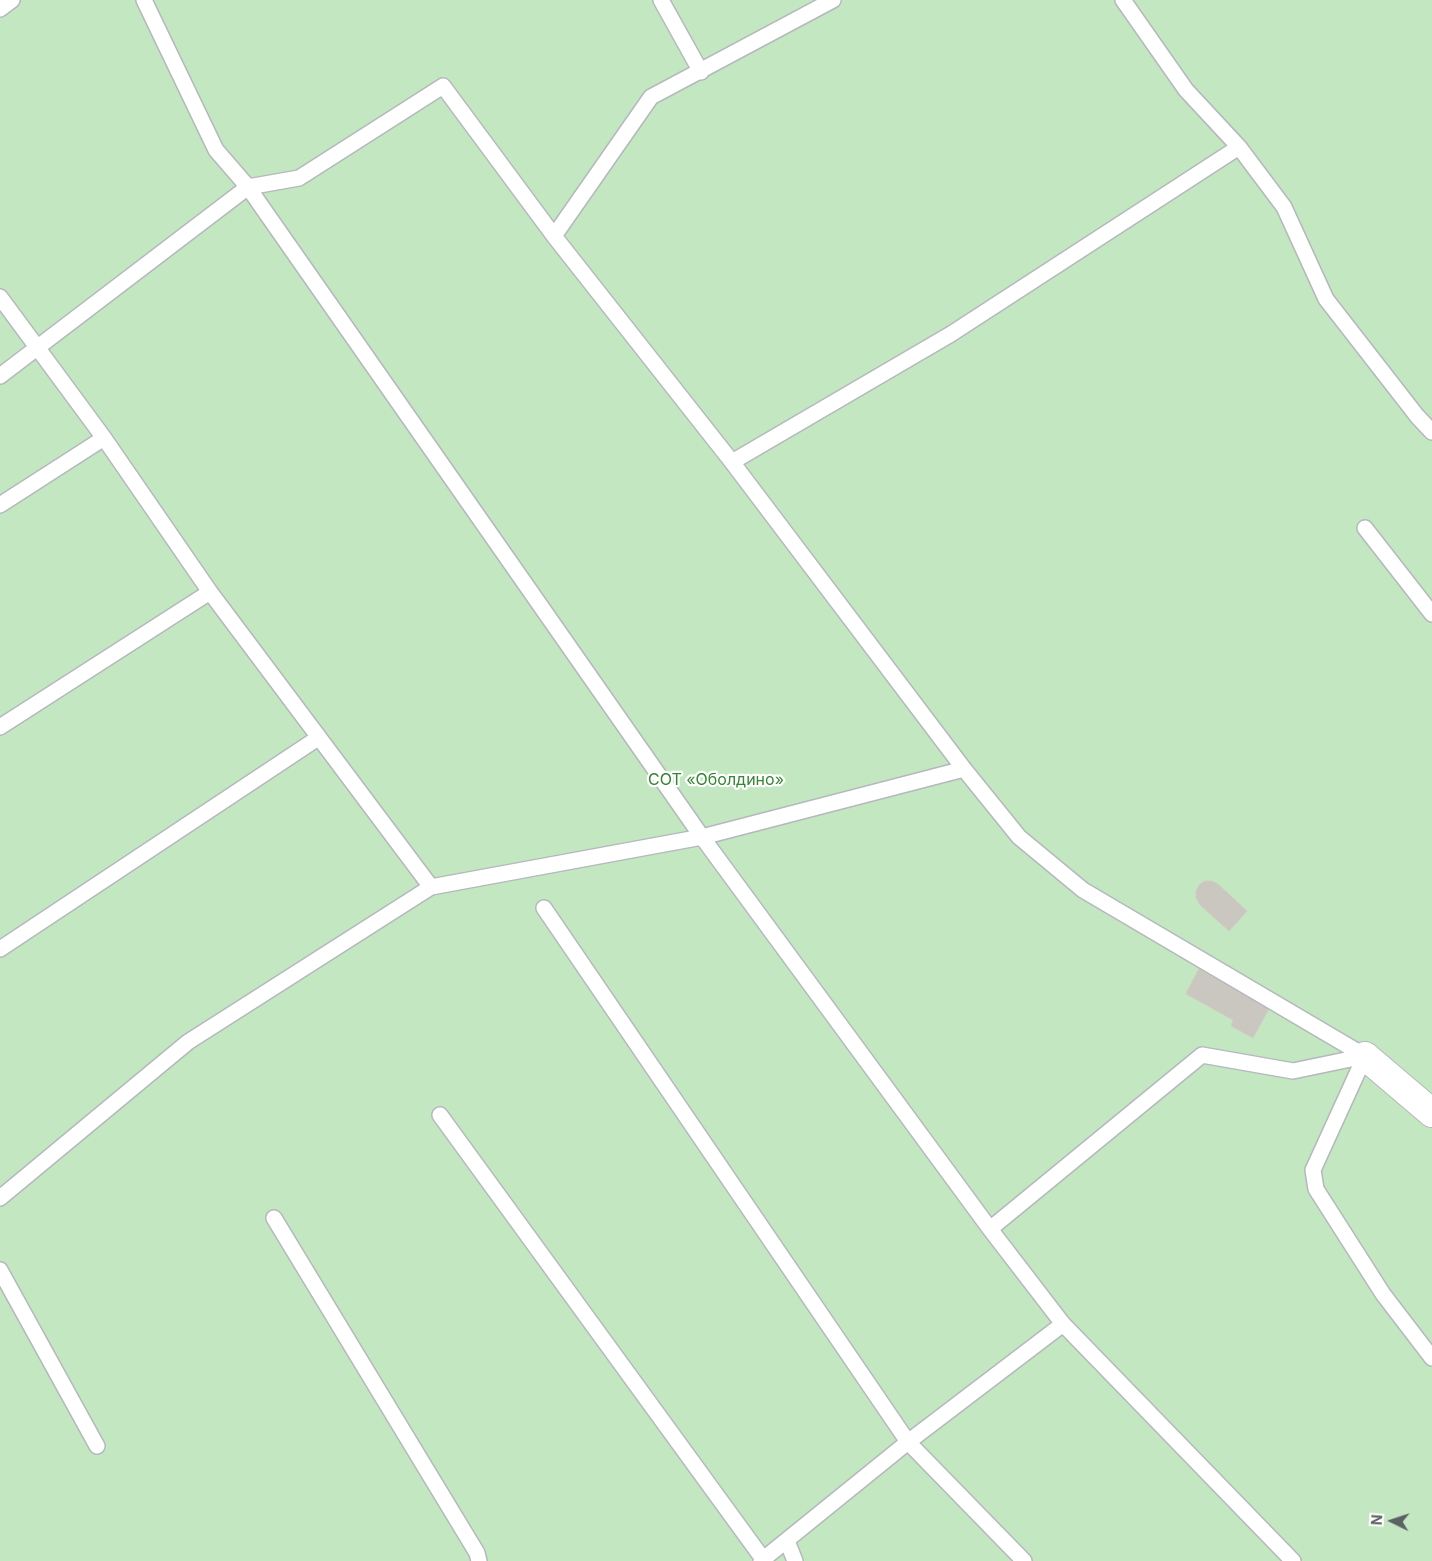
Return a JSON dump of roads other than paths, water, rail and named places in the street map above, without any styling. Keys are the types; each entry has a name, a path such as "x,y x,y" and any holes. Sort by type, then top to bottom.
{"street":[{"path":"1365,1056 1432,1113"}],"lane":[{"path":"0,9 12,0"},
{"path":"144,0 216,150 248,187 702,837 990,1228 1063,1324 1294,1561"},
{"path":"661,0 701,72"},
{"path":"554,236 651,97 833,0"},
{"path":"1124,0 1186,90 1239,147 1284,207 1326,298 1417,416 1432,432"},
{"path":"0,376 248,187 299,178 443,86 554,236 732,462 964,769 1019,837 1083,890 1365,1056"},
{"path":"732,462 951,334 1239,147"},
{"path":"0,297 104,438 210,592 431,887"},
{"path":"0,505 104,438"},
{"path":"1365,528 1432,614"},
{"path":"0,727 210,592"},
{"path":"0,948 318,738"},
{"path":"0,1198 188,1042 431,887 702,837 964,769"},
{"path":"544,908 908,1442 1024,1561"},
{"path":"990,1228 1202,1055 1293,1070 1365,1056"},
{"path":"1365,1056 1313,1170 1316,1189 1383,1294 1432,1358"},
{"path":"440,1115 762,1560 908,1442 1063,1324"},
{"path":"274,1218 477,1553 479,1561"},
{"path":"0,1270 97,1446"},
{"path":"787,1541 795,1561"}],"park label":[{"name":"СОТ «Оболдино»","path":"716,780"}]}
